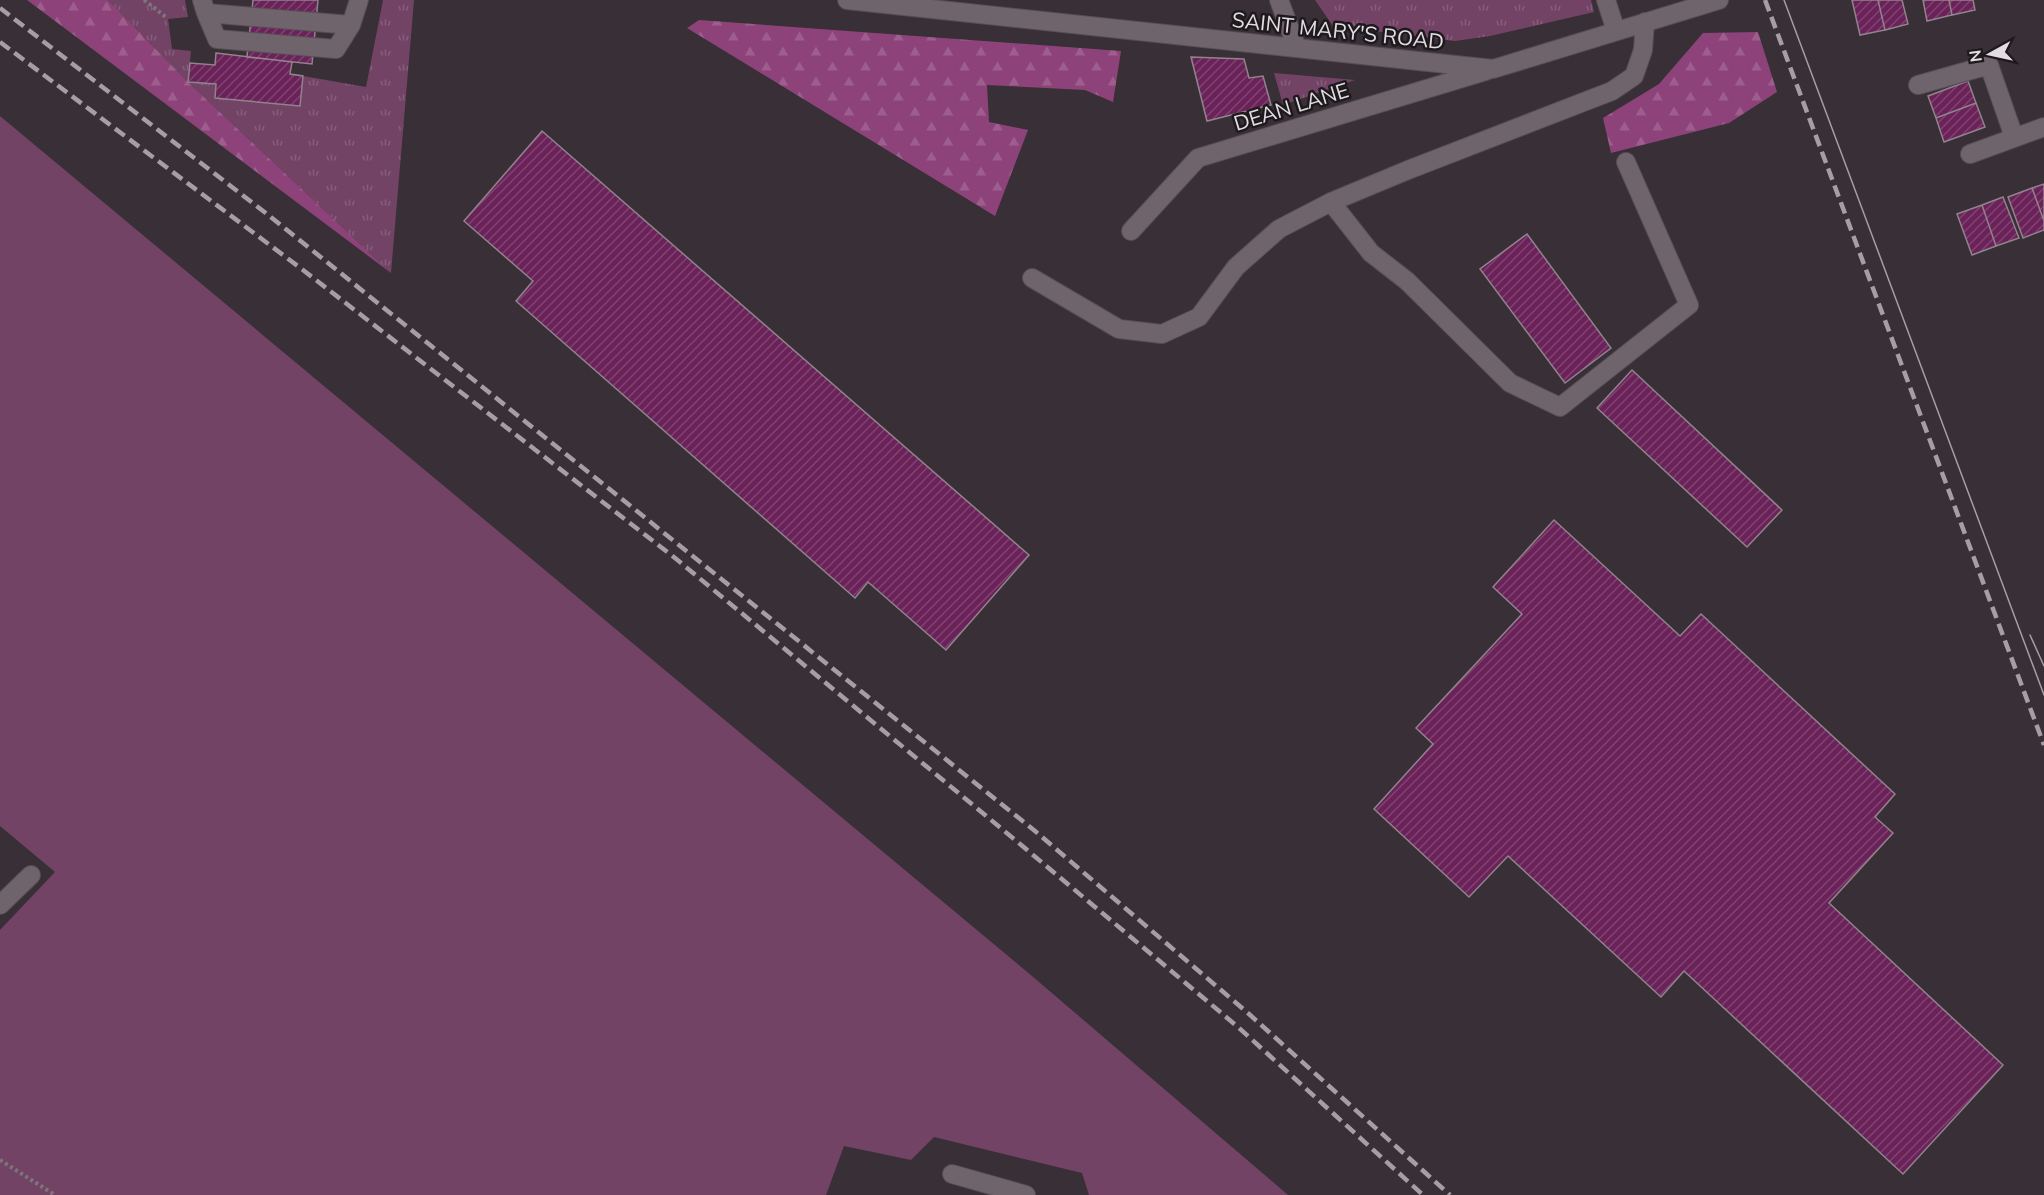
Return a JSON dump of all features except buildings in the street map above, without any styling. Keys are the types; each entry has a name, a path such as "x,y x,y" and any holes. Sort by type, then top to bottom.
{"street":[{"path":"351,25 204,7 216,39 336,49 351,25 359,0"},
{"name":"SAINT MARY'S ROAD","path":"847,0 1493,69 1713,2"},
{"path":"1279,0 1298,48"},
{"path":"1606,0 1616,31"},
{"path":"1032,278 1119,329 1162,334 1199,317 1236,267 1279,229 1331,202 1612,91 1634,76 1642,50 1645,22"},
{"path":"1918,85 1989,65 2014,137"},
{"name":"DEAN LANE","path":"1131,231 1198,158 1493,69"},
{"path":"1970,154 2044,126"},
{"path":"1331,202 1371,253 1407,281 1510,383 1560,407 1689,305 1626,162"},
{"path":"0,905 31,875"},
{"path":"952,1174 1026,1195"}],"path":[{"path":"144,0 167,18"},
{"path":"0,1160 55,1195"}],"green space":[{"path":"27,0 108,0 188,82 391,273"},
{"path":"108,0 185,0 188,17 168,19 172,49 191,51 188,82"},
{"path":"383,0 414,0 391,273 188,82 216,84 215,98 300,106 303,76 366,87"},
{"path":"1315,0 1591,0 1594,12 1490,36 1455,41 1333,26"},
{"path":"699,20 1121,51 1113,102 1085,90 987,85 989,122 1028,130 995,216 687,28"},
{"path":"1758,32 1777,92 1729,123 1611,153 1603,118 1659,84 1703,33"},
{"path":"1274,73 1355,80 1283,105"},
{"path":"0,116 1032,976 1288,1195 1089,1195 1082,1173 934,1137 911,1160 844,1146 826,1195 0,1195 0,930 55,872 0,826"}],"tram line":[{"path":"1784,0 2044,695"},
{"path":"2030,635 2044,666"}],"railway":[{"path":"1765,0 2044,745"},
{"path":"0,8 267,214 1035,831 1249,1014 1450,1195"},
{"path":"0,42 303,270 675,558 1238,1027 1423,1195"}]}
